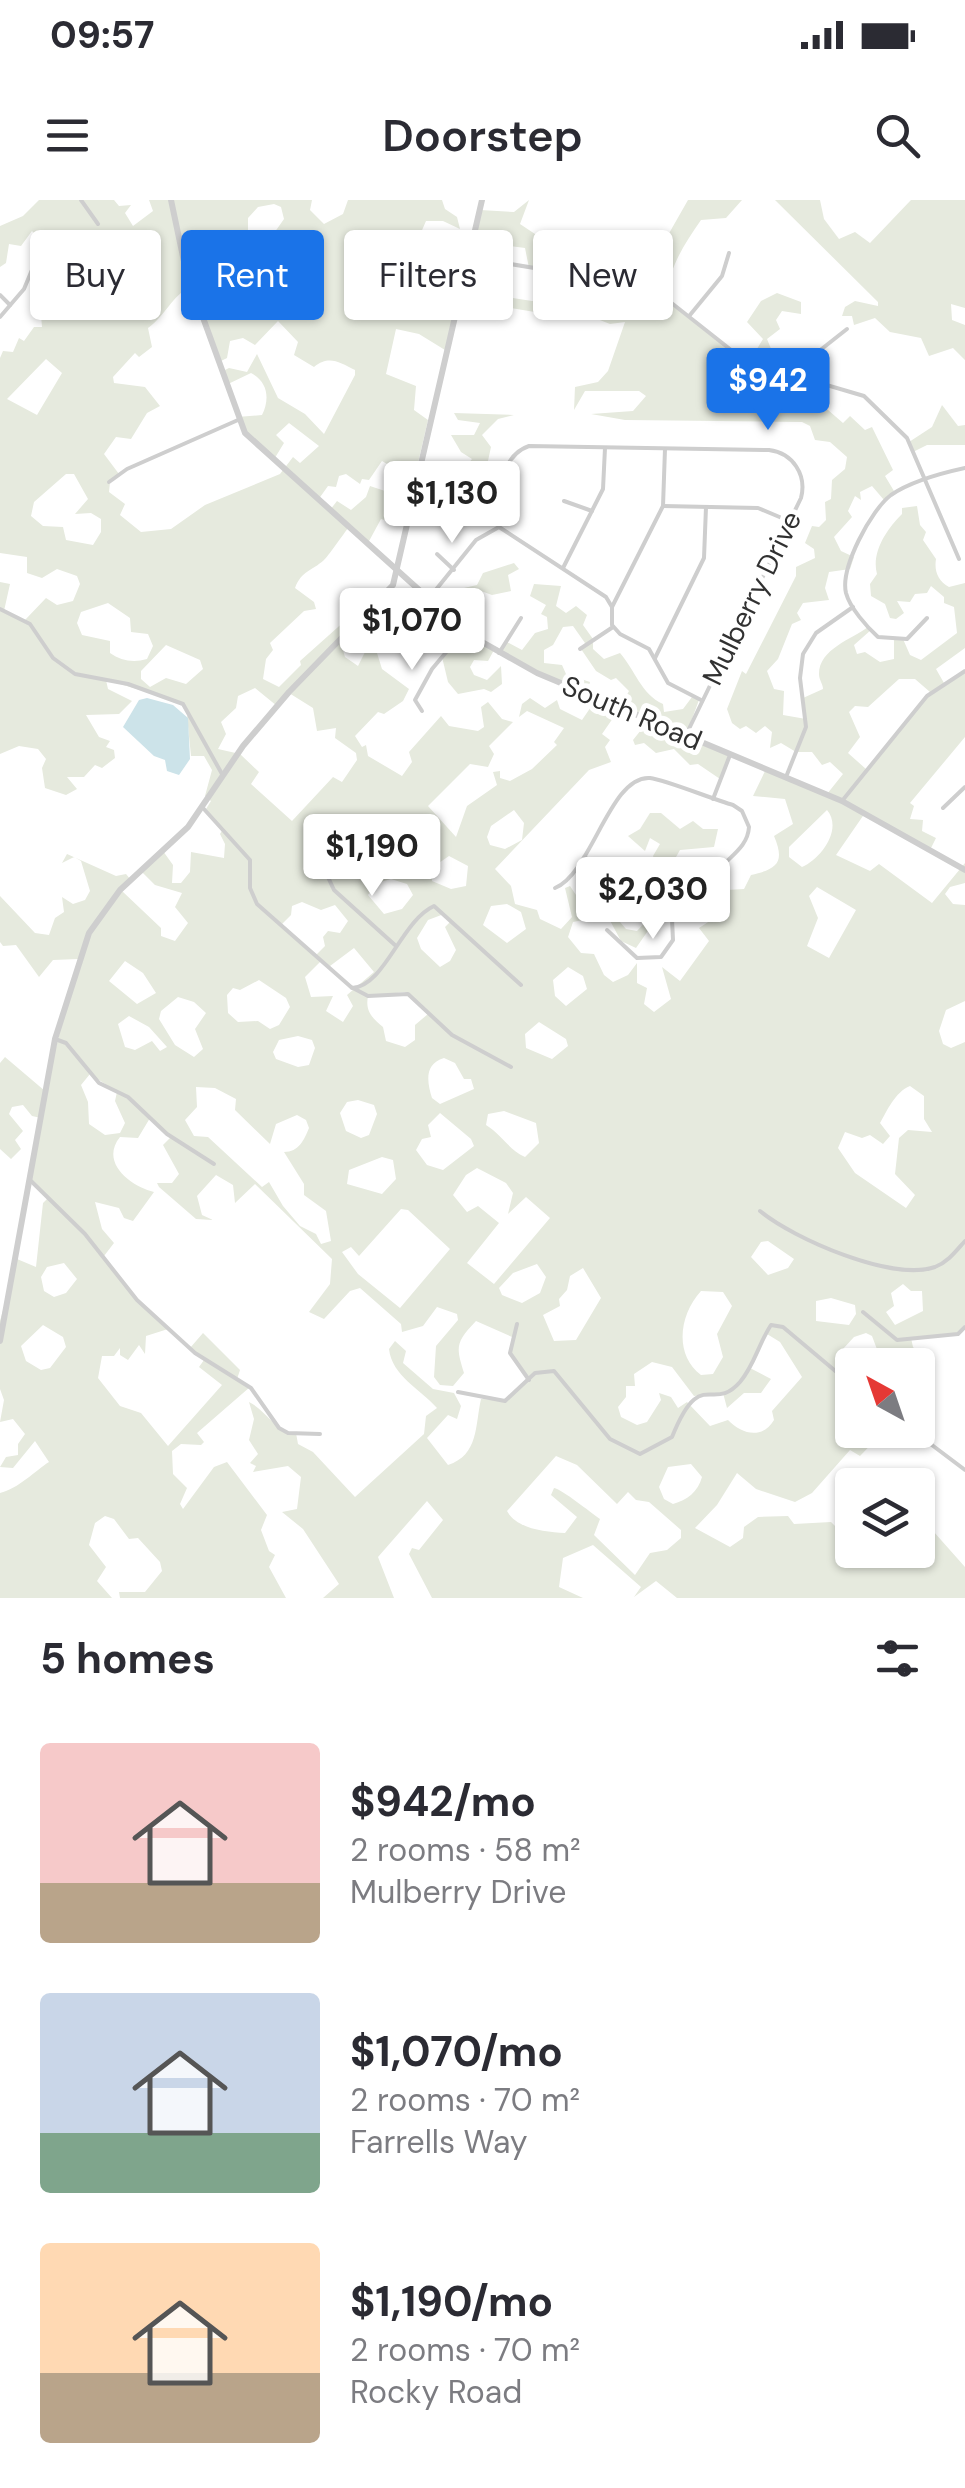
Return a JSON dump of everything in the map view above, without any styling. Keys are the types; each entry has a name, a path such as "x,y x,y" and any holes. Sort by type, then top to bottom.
{"street":[{"path":"81,200 98,224"},
{"name":"South Road","path":"170,200 186,271 238,420 256,446 464,631 499,653 842,801 965,870"},
{"path":"475,230 482,200"},
{"path":"690,316 722,276 729,253"},
{"path":"513,264 583,276 648,301 669,301 744,361 848,389 880,408 907,438 960,560"},
{"path":"0,317 24,289 30,274"},
{"path":"0,295 10,306"},
{"path":"0,1341 55,1039 97,919 120,890 203,808 243,746 289,692 388,591 453,320"},
{"path":"803,376 814,356 847,329"},
{"path":"109,482 127,469 238,420"},
{"name":"Mulberry Drive","path":"499,527 496,505 508,463 516,452 529,446 781,452 793,462 804,483 790,521 686,736"},
{"path":"564,568 605,482 605,448"},
{"path":"612,607 663,506 665,449"},
{"path":"927,618 907,638 884,639 853,607 846,586 868,520 893,494 965,468"},
{"path":"564,501 592,511"},
{"path":"663,506 763,509 790,521"},
{"path":"654,658 704,558 706,507"},
{"path":"429,598 476,540 499,527 606,597 612,607 613,627"},
{"path":"437,554 454,570"},
{"path":"786,777 806,727 800,678 805,648 816,633 853,607"},
{"path":"0,608 30,624 52,658 75,674 128,684 183,704 224,778"},
{"path":"499,653 521,618"},
{"path":"613,627 649,649 664,680 701,700"},
{"path":"580,648 613,627"},
{"path":"422,710 415,700 434,667 464,631"},
{"path":"842,801 928,696 965,671"},
{"path":"713,799 730,755"},
{"path":"555,888 564,884 624,790 637,780 654,779 742,811 748,835 699,888 671,898 649,895 584,857"},
{"path":"942,808 965,787"},
{"path":"203,808 250,860 250,888 257,904 352,988 368,996 408,994 452,1035 511,1066"},
{"path":"324,852 320,860 328,883 396,946"},
{"path":"607,930 637,958 661,957 673,940 671,898"},
{"path":"352,988 366,984 396,946 400,934 436,906 520,985"},
{"path":"55,1039 66,1043 99,1083 128,1097 168,1134 214,1164"},
{"path":"31,1181 85,1234 137,1300 195,1353 251,1388 279,1428 288,1433 320,1434"},
{"path":"760,1211 786,1231 898,1272 938,1266 965,1241"},
{"path":"863,1312 897,1340 958,1334 965,1326"},
{"path":"517,1324 510,1353 528,1380"},
{"path":"458,1392 499,1402 542,1370 558,1372 610,1439 640,1454 672,1437 682,1408 695,1396 728,1391 741,1381 771,1325 783,1327 835,1371"},
{"path":"935,1447 965,1470"}],"shaded area":[{"path":"39,200 114,200 119,206 131,205 125,213 133,226 153,211 149,200 312,200 310,210 324,224 343,214 348,200 442,200 445,209 457,217 460,229 443,221 426,221 422,230 344,230 344,320 452,320 445,350 419,334 396,329 386,374 416,386 414,410 428,420 414,480 382,461 369,480 362,479 360,484 346,474 339,476 336,487 328,486 318,500 330,510 337,501 351,510 366,497 370,486 409,499 403,526 381,519 368,543 349,527 326,558 301,578 295,588 314,602 316,609 304,611 270,643 273,650 266,659 263,679 279,687 301,665 300,661 375,594 380,600 340,640 345,657 358,666 367,648 377,653 382,669 409,689 403,701 384,714 378,712 355,736 362,747 366,745 368,756 402,776 412,762 409,752 441,716 449,726 478,731 484,727 481,707 488,702 502,719 513,722 489,746 494,754 488,767 470,764 428,806 456,837 467,806 497,785 493,772 500,771 500,778 510,781 532,769 557,745 554,742 564,728 527,711 519,717 522,704 530,698 545,708 557,700 560,709 582,720 597,698 620,707 629,691 616,678 611,680 596,671 581,649 585,643 573,626 563,627 553,645 544,650 544,663 562,665 566,674 590,682 587,693 499,653 505,641 522,650 535,633 548,629 547,617 541,614 546,605 530,596 534,584 561,586 556,606 566,613 576,606 587,615 583,625 593,639 593,649 604,659 620,653 644,688 663,704 664,712 683,709 692,697 699,700 686,735 729,754 720,779 698,764 690,765 674,749 656,753 644,743 635,745 633,740 649,720 620,708 602,734 610,740 605,747 611,762 589,770 495,869 511,886 515,904 537,910 540,919 561,929 572,917 565,888 570,886 576,895 587,896 605,872 613,881 603,902 626,929 637,931 650,917 652,925 636,948 621,941 607,915 573,922 568,937 581,953 594,954 604,975 613,982 628,975 637,963 637,983 647,988 644,1004 654,1012 671,999 662,967 680,981 709,941 699,928 722,913 729,898 727,890 744,889 751,875 777,863 779,852 774,836 793,824 785,799 753,796 766,769 827,794 843,774 830,762 822,765 812,752 796,752 781,743 770,748 772,732 765,726 756,733 746,726 740,729 732,723 727,709 742,671 746,674 796,576 796,567 815,558 814,549 805,543 812,526 819,527 826,520 825,502 831,499 832,480 845,469 847,457 830,442 815,440 810,426 802,422 625,420 591,414 633,411 646,396 639,391 585,391 574,410 575,387 598,382 608,371 625,322 610,324 600,320 673,320 673,306 734,353 722,380 743,391 752,386 759,368 749,362 763,339 747,322 761,301 777,293 801,302 801,314 782,311 776,320 780,329 767,339 774,356 761,367 769,370 765,383 769,392 793,396 798,402 820,403 843,423 850,416 865,430 872,427 893,470 885,476 894,491 884,500 872,486 860,492 861,500 855,496 848,511 852,517 834,537 841,551 854,557 850,569 829,572 825,588 829,600 803,603 797,613 801,620 792,624 778,659 767,671 774,689 784,691 783,715 806,719 803,698 823,689 819,674 824,658 868,627 871,630 854,645 857,654 865,652 880,662 894,659 894,640 903,639 910,655 921,660 957,633 954,607 944,603 944,597 931,586 927,593 915,594 910,602 897,601 904,613 896,619 890,618 885,604 871,596 878,549 902,514 902,508 917,506 920,525 926,532 923,540 936,559 936,572 942,582 949,587 965,583 965,648 936,669 944,683 965,671 965,737 910,803 914,806 910,819 923,820 922,831 936,838 930,850 865,813 836,855 870,871 879,864 932,903 965,863 965,883 950,887 945,894 953,904 965,905 965,1001 946,1010 939,1031 943,1044 951,1048 965,1042 965,1327 959,1333 911,1338 914,1348 876,1348 872,1336 866,1333 854,1337 844,1348 835,1348 835,1448 868,1448 860,1456 850,1450 812,1493 795,1502 756,1489 737,1473 717,1505 695,1528 730,1547 743,1538 744,1527 758,1517 788,1516 794,1524 831,1522 835,1526 835,1568 935,1568 935,1533 965,1567 965,1598 677,1598 656,1581 634,1597 641,1587 593,1545 563,1558 559,1587 583,1598 432,1598 409,1554 412,1548 419,1550 443,1520 427,1501 378,1557 394,1598 323,1598 339,1584 303,1529 282,1512 297,1509 301,1477 288,1466 253,1472 256,1466 250,1463 258,1454 249,1440 254,1419 249,1402 282,1429 296,1433 298,1444 313,1452 355,1497 424,1434 426,1416 437,1408 395,1367 389,1349 395,1341 406,1351 403,1363 433,1389 454,1393 461,1406 457,1419 448,1415 427,1438 448,1465 470,1447 481,1399 504,1400 529,1378 509,1354 512,1337 476,1321 459,1346 464,1373 453,1386 440,1385 434,1377 436,1346 458,1320 457,1314 437,1307 423,1326 402,1332 401,1324 360,1288 350,1291 324,1319 309,1312 330,1284 332,1259 255,1184 235,1203 233,1185 216,1175 197,1196 202,1215 213,1220 196,1219 157,1183 172,1183 179,1174 163,1145 171,1137 150,1118 138,1138 120,1137 113,1156 128,1179 154,1192 133,1221 124,1218 119,1208 95,1202 102,1229 114,1243 104,1256 132,1293 168,1329 146,1336 145,1354 139,1345 128,1360 120,1355 120,1348 114,1356 102,1356 98,1378 120,1406 141,1413 168,1446 222,1385 199,1367 204,1360 190,1348 203,1333 240,1370 237,1379 250,1387 197,1433 204,1442 201,1445 181,1444 172,1451 173,1474 187,1488 180,1504 183,1509 214,1467 227,1462 267,1515 261,1530 269,1551 275,1555 269,1567 286,1598 120,1598 119,1592 145,1592 162,1571 160,1562 138,1538 129,1539 114,1519 105,1516 95,1523 89,1545 106,1567 97,1581 112,1598 0,1598 0,1493 20,1484 49,1462 35,1441 13,1468 0,1467 6,1457 18,1455 18,1444 25,1434 13,1419 0,1422 4,1400 0,1389 0,1321 17,1259 36,1267 43,1203 48,1198 31,1181 41,1118 32,1116 23,1105 12,1107 9,1114 23,1131 15,1140 21,1149 11,1159 0,1149 0,1063 5,1057 45,1091 78,959 53,960 39,977 16,945 3,946 0,942 0,896 35,933 49,935 55,918 64,912 62,897 73,904 85,900 90,891 81,861 75,858 116,876 126,874 131,880 122,891 161,928 161,936 175,941 188,923 175,907 182,893 155,885 141,871 163,851 173,865 172,883 181,883 190,872 191,852 224,858 225,844 220,834 223,829 206,809 211,801 205,796 212,770 204,756 191,756 187,716 192,718 178,701 106,680 108,689 132,701 119,714 86,715 99,737 110,741 106,747 114,750 115,758 102,768 95,765 84,777 67,777 77,789 66,795 45,788 42,768 46,759 38,749 19,746 0,754 0,582 10,584 4,611 25,620 46,598 57,605 73,601 80,584 77,576 57,569 42,578 27,573 27,557 0,553 0,358 3,351 13,352 19,338 24,341 34,327 42,327 41,320 157,320 148,328 152,347 139,357 135,353 113,377 114,383 145,387 160,406 147,413 131,439 116,437 104,454 119,474 110,482 109,492 125,504 120,515 141,532 171,529 205,505 280,474 293,457 300,463 319,446 289,423 276,435 284,443 273,461 256,447 237,417 262,415 267,397 264,386 251,373 226,385 221,372 229,368 247,372 257,354 278,398 305,414 324,434 355,370 329,361 314,367 294,355 298,342 278,321 255,345 243,338 230,341 227,358 217,363 202,320 324,320 324,230 276,230 284,219 281,207 274,204 258,207 248,218 248,230 181,230 181,294 161,315 161,230 30,230 21,246 9,244 6,263 0,267 0,226 23,216","holes":["46,359 62,373 37,415 7,399","66,474 74,474 88,499 75,514 91,513 101,519 101,532 93,545 66,540 63,527 43,526 31,516 34,502","108,603 130,618 131,632 148,634 153,646 147,659 128,661 110,653 110,641 82,635 77,623 81,612","166,645 200,660 203,669 186,684 166,678 150,687 141,679 141,671","899,679 915,679 930,692 866,769 848,753 860,737 849,712 855,706 868,707","255,688 277,706 289,693 313,708 317,731 336,728 335,738 356,753 357,760 342,782 333,777 292,821 251,784 259,772 240,754 218,749 226,734 221,722 236,708 238,696","514,810 524,823 522,840 505,849 490,845 487,837 491,826","827,810 833,826 828,843 802,867 789,857 789,847","449,856 468,866 466,886 451,889 432,881 433,867","391,879 407,884 413,895 402,909 384,914 368,895 377,883","817,887 856,910 829,958 807,946 818,918 809,896","302,902 321,910 335,905 348,921 340,933 328,931 323,937 325,946 316,955 282,924 291,915 292,906","507,904 521,912 526,929 507,943 483,925 491,906","444,914 451,921 445,927 456,950 450,961 440,967 421,949 417,938 428,920","354,948 374,972 347,995 353,1006 343,1022 326,1011 333,996 311,997 305,977 321,961 330,966","125,961 143,973 156,993 137,1004 109,981","568,967 583,976 587,989 566,1006 555,996 553,980","259,980 286,998 290,1007 279,1025 270,1029 258,1021 238,1022 228,1013 227,995 233,988 240,990","405,992 428,1014 415,1025 415,1040 405,1047 386,1041 383,1027 373,1017 368,996","178,997 194,1002 206,1013 195,1029 203,1049 194,1057 175,1045 159,1019 161,1011","129,1016 149,1027 167,1047 160,1051 152,1041 135,1050 125,1047 118,1024","539,1022 566,1039 568,1046 552,1059 526,1048 525,1034","298,1036 312,1040 315,1048 309,1065 298,1067 276,1059 273,1052 279,1040","444,1058 455,1063 464,1079 471,1079 474,1089 440,1104 432,1098 430,1069","90,1074 117,1092 115,1101 125,1123 120,1133 105,1135 89,1124 88,1102 81,1085","910,1086 924,1096 924,1119 932,1132 908,1130 899,1138 895,1174 915,1195 906,1208 855,1173 838,1148 845,1132 862,1138 870,1135 883,1144 890,1136 880,1123 900,1093","196,1087 215,1088 236,1099 235,1110 270,1144 276,1124 297,1115 306,1120 309,1128 303,1141 294,1150 284,1152 304,1184 304,1195 326,1211 331,1241 321,1244 316,1234 300,1226 283,1206 269,1182 262,1187 208,1137 194,1136 185,1120 197,1107","358,1100 374,1105 377,1114 369,1135 361,1138 346,1131 340,1113 347,1102","504,1111 536,1123 539,1143 525,1157 486,1125 488,1114","440,1113 474,1146 443,1170 427,1165 416,1150 422,1139 431,1137 428,1125","382,1157 393,1160 396,1179 382,1194 347,1184 349,1170","477,1168 506,1183 513,1193 508,1214 526,1197 550,1218 494,1284 467,1263 499,1223 478,1206 467,1212 453,1195 466,1175","401,1209 408,1210 450,1249 400,1308 358,1274 342,1252 351,1247 359,1256","768,1241 794,1259 788,1268 768,1275 751,1257 761,1242","64,1263 77,1279 66,1293 54,1297 44,1291 41,1277 47,1267","537,1264 546,1277 540,1293 522,1303 502,1295 499,1288 513,1273","583,1268 601,1298 576,1340 554,1341 543,1315 560,1306 559,1299 567,1290 570,1276","903,1284 911,1291 922,1291 923,1311 895,1325 886,1312 894,1306 891,1293","701,1291 723,1292 732,1306 717,1334 723,1357 713,1374 701,1375 692,1367 683,1346 688,1311","831,1298 855,1305 856,1314 849,1325 816,1321 816,1301","43,1325 63,1337 66,1347 50,1368 41,1370 26,1361 21,1346","767,1334 780,1342 802,1377 772,1411 774,1420 764,1430 746,1432 728,1420 710,1426 687,1402 678,1408 671,1397 659,1393 661,1400 647,1422 637,1425 621,1417 618,1407 626,1397 626,1386 635,1386 634,1374 652,1362 672,1367 694,1396 723,1393 727,1408 744,1393 761,1393 771,1379 750,1368","556,1456 577,1465 617,1504 628,1492 636,1500 649,1502 681,1530 681,1538 667,1550 650,1553 635,1575 594,1535 600,1519 554,1488 551,1495 577,1517 565,1533 517,1522 507,1511","691,1464 702,1477 700,1482 687,1498 673,1504 664,1499 659,1487 668,1467"]},
{"path":"529,200 520,224 533,233 533,269 529,268 525,248 513,246 513,230 475,230 480,210 514,212"},
{"path":"688,200 742,200 726,218 701,220 673,270 671,230"},
{"path":"775,200 820,200 824,219 839,239 855,232 870,243 911,200 965,200 965,308 951,304 952,320 965,325 965,360 953,348 929,356 921,338 890,332 875,318 854,325 852,316 842,316 845,307 855,301 878,306 878,302"},
{"path":"513,298 532,301 533,312 513,308"},
{"path":"942,405 958,426 965,425 965,445 927,445 913,452 909,442 932,427"},
{"path":"454,413 514,415 498,419 482,435 491,447 486,470 481,467 476,471 475,488 465,489 446,478 447,470 455,467 450,461 468,464 472,459 461,452 451,435 474,435 480,423 458,420"},
{"path":"514,563 519,569 508,575 511,591 492,595 481,591 466,607 457,604 464,588 477,585 483,573"},
{"path":"464,630 494,650 488,661 474,660 470,667 474,675 487,680 501,666 502,684 491,692 484,689 458,694 448,682 442,657"},
{"path":"650,813 661,813 680,829 693,821 703,829 718,829 714,847 680,850 672,864 658,868 653,856 660,844 650,838 645,851 628,836 640,829"}],"water":[{"path":"147,698 173,705 188,718 190,759 179,775 167,771 165,760 154,756 123,727 139,700"}]}
